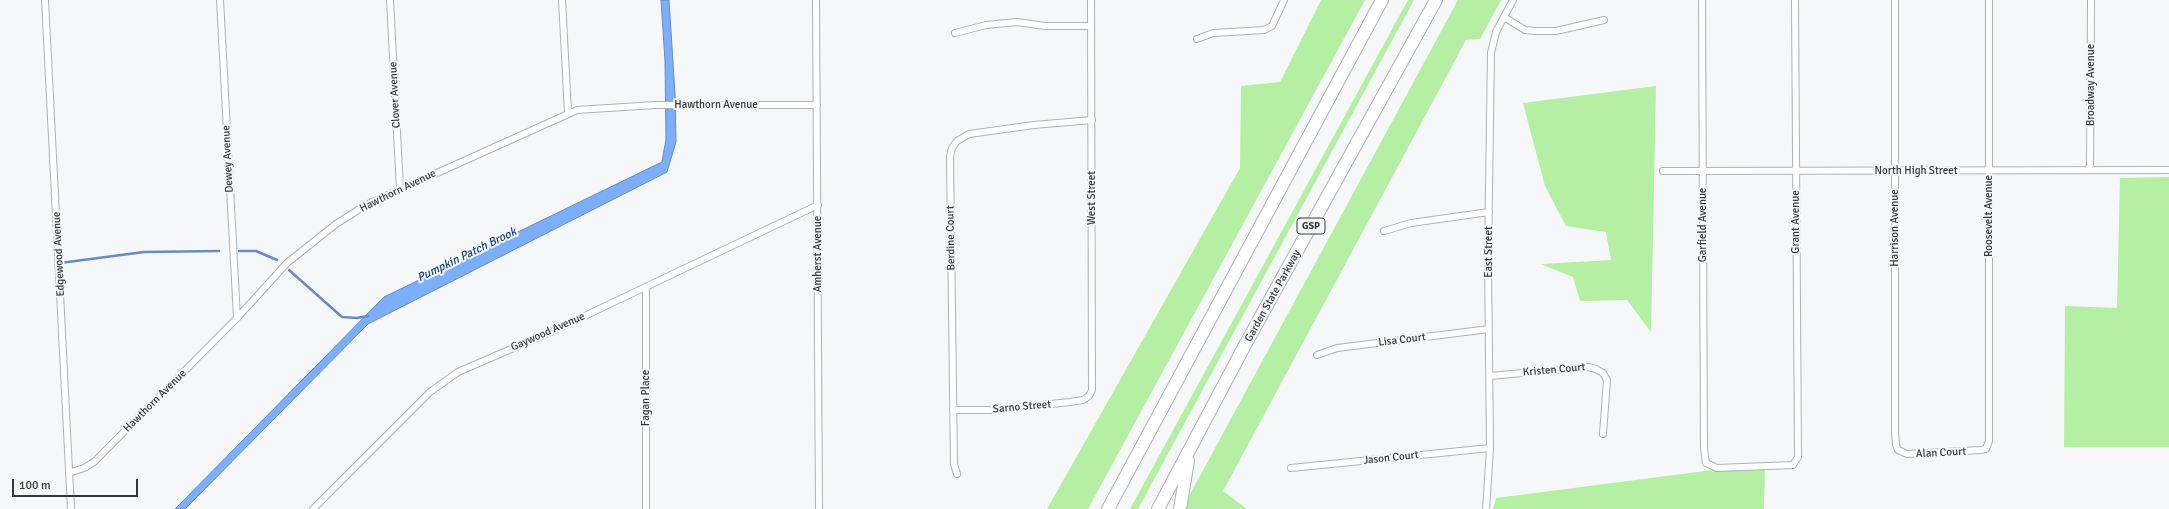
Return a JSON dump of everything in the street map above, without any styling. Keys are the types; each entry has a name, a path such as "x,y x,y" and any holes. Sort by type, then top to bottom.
{"highway":[{"path":"1108,509 1382,0"},
{"name":"Garden State Parkway","path":"1158,509 1245,345 1436,0"},
{"path":"1180,509 1189,453"}],"street":[{"name":"Edgewood Avenue","path":"45,0 71,509"},
{"name":"Dewey Avenue","path":"220,0 237,318"},
{"name":"Clover Avenue","path":"390,0 400,189"},
{"path":"562,0 568,112"},
{"name":"Amherst Avenue","path":"816,0 819,509"},
{"name":"West Street","path":"1089,396 1093,382 1091,0"},
{"path":"1197,39 1213,33 1264,30 1272,26 1284,0"},
{"name":"East Street","path":"1486,509 1490,448 1489,212 1491,53 1496,32 1514,0"},
{"name":"Garfield Avenue","path":"1702,0 1704,449"},
{"name":"Grant Avenue","path":"1704,449 1706,463 1717,468 1793,465 1798,457 1795,0"},
{"name":"Harrison Avenue","path":"1895,431 1896,0"},
{"name":"Roosevelt Avenue","path":"1989,0 1989,432"},
{"name":"Broadway Avenue","path":"2090,170 2091,0"},
{"path":"1504,17 1516,26 1525,30 1536,31 1556,31 1604,20"},
{"path":"955,33 986,24 1017,22 1045,26 1091,26"},
{"name":"Hawthorn Avenue","path":"69,474 94,462 237,318 287,263 312,242 366,205 568,112 589,108 655,105 817,106"},
{"name":"Berdine Court","path":"957,474 954,464 953,410 950,157 952,148 957,141 969,134 1034,125 1092,120"},
{"name":"North High Street","path":"1663,171 2169,170"},
{"name":"Gaywood Avenue","path":"313,509 430,392 446,380 468,367 553,331 818,206"},
{"path":"1384,231 1411,223 1489,212"},
{"name":"Fagan Place","path":"646,287 646,509"},
{"name":"Lisa Court","path":"1317,355 1337,348 1489,329"},
{"name":"Kristen Court","path":"1490,376 1588,367 1596,369 1603,374 1607,380 1603,434"},
{"name":"Sarno Street","path":"953,410 993,410 1026,407 1083,400 1089,396"},
{"name":"Alan Court","path":"1895,431 1898,450 1907,454 1981,450 1988,446 1989,432"},
{"name":"Jason Court","path":"1291,468 1490,448"}],"green space":[{"path":"1321,0 1365,0 1088,509 1047,509 1240,168 1241,86 1280,82"},
{"path":"1408,0 1414,0 1138,509 1130,509"},
{"path":"1458,0 1501,0 1480,39 1466,40 1223,491 1247,509 1182,509"},
{"path":"1656,86 1651,332 1627,300 1580,301 1573,277 1541,264 1611,260 1606,232 1566,226 1545,186 1523,103"},
{"path":"2169,177 2169,447 2064,447 2065,306 2117,308 2120,178"},
{"path":"1744,466 1765,466 1764,509 1493,509 1496,498"}],"water":[{"path":"661,0 669,0 675,94 676,142 667,172 368,324 185,509 175,509 384,297 662,162 666,139 665,61"}],"waterway":[{"path":"60,263 144,252 219,251"},
{"path":"239,251 256,251 277,260"},
{"path":"289,270 342,317 357,318 368,316"}],"water label":[{"name":"Pumpkin Patch Brook","path":"467,255"}]}
